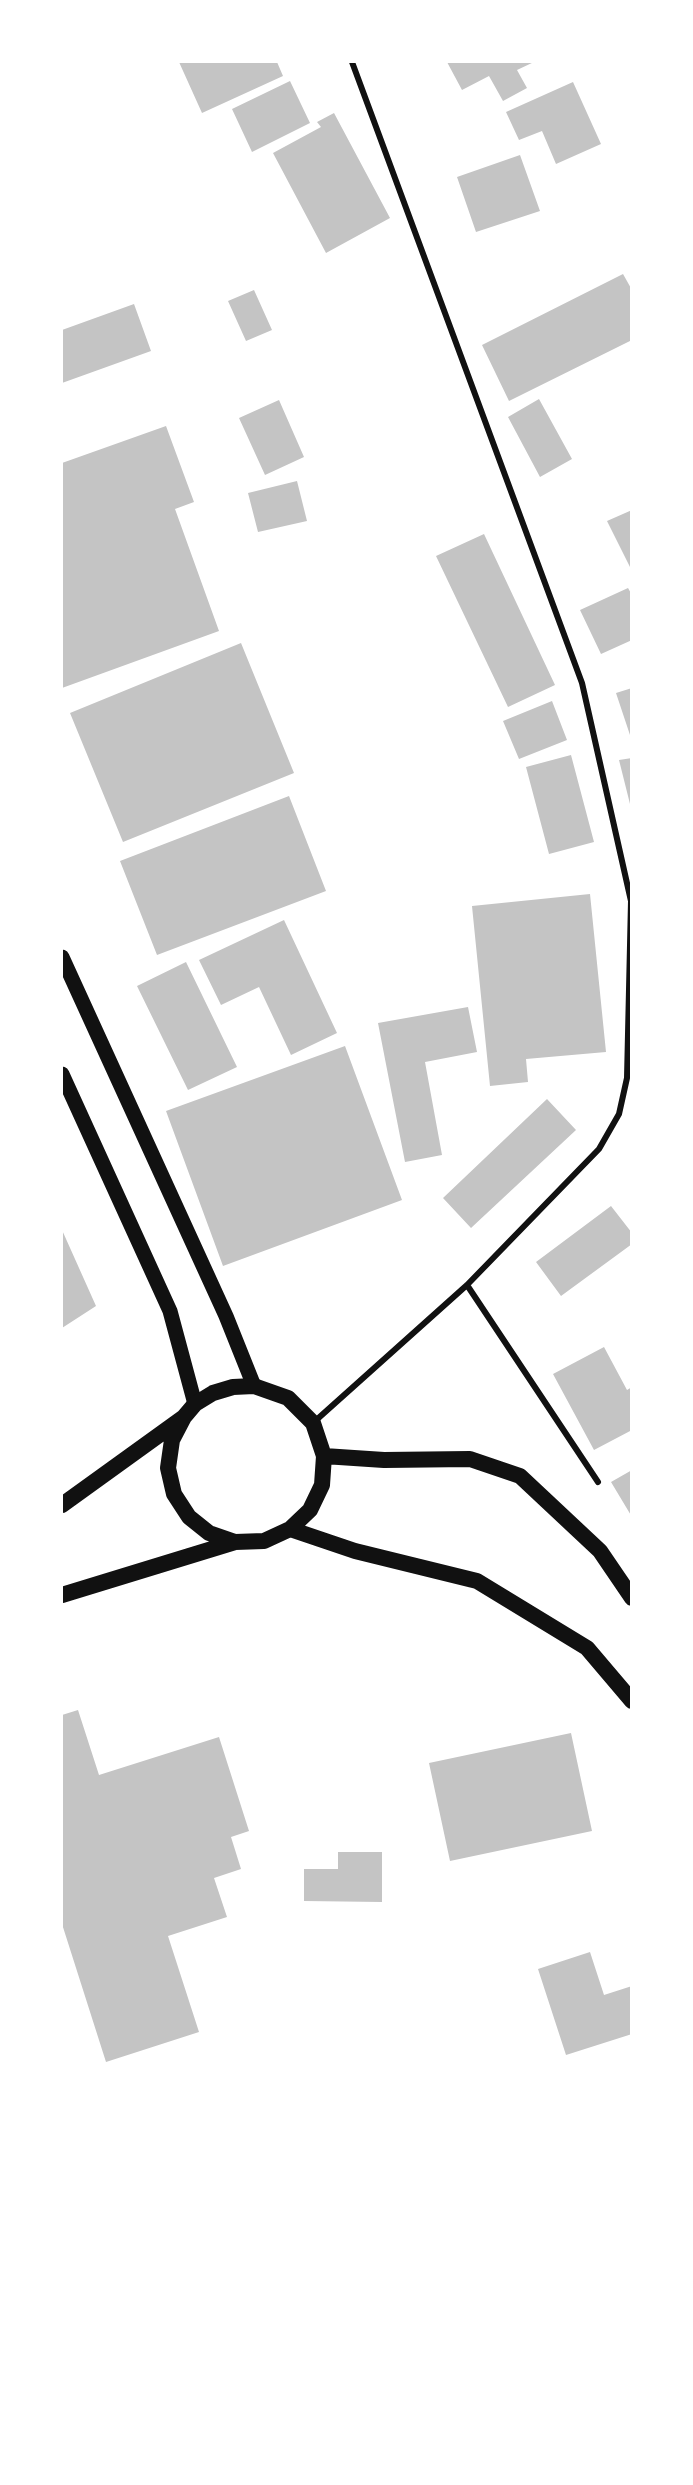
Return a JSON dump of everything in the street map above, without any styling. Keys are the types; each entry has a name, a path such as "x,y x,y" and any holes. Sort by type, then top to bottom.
{"highway":[{"path":"62,1504 213,1393 233,1386 254,1386 288,1398 313,1423 324,1456 322,1485 310,1510 290,1529 264,1540 235,1542 62,1595"},
{"path":"190,1411 172,1440 168,1468 174,1494 189,1517 209,1533 235,1542"},
{"path":"324,1456 384,1460 471,1459 520,1476 600,1551 632,1598"},
{"path":"290,1529 355,1551 477,1581 587,1648 632,1701"}],"main road":[{"path":"62,957 226,1316 254,1386"},
{"path":"62,1074 170,1311 190,1411"}],"street":[{"path":"313,1423 467,1285 599,1149 619,1114 627,1078 631,901 582,683 352,62"},
{"path":"467,1285 598,1482"}],"building":[{"path":"179,62 277,62 283,76 202,113"},
{"path":"447,62 534,62 517,70 527,88 503,101 489,76 462,90"},
{"path":"290,81 310,123 252,152 232,109"},
{"path":"573,82 601,144 556,164 542,131 519,140 506,112"},
{"path":"334,113 390,218 326,253 273,153 321,127 317,122"},
{"path":"520,155 540,211 476,232 457,177"},
{"path":"623,274 632,290 632,340 509,401 482,345"},
{"path":"254,290 272,330 246,341 228,301"},
{"path":"134,304 151,351 62,383 62,330"},
{"path":"539,399 572,459 540,477 508,417"},
{"path":"279,400 304,457 265,475 239,418"},
{"path":"166,426 194,502 175,509 219,631 62,688 62,463"},
{"path":"297,481 307,521 258,532 248,493"},
{"path":"632,510 632,571 607,521"},
{"path":"484,534 555,685 508,707 436,556"},
{"path":"628,588 632,595 632,640 601,654 580,610"},
{"path":"241,643 294,773 123,842 70,713"},
{"path":"632,688 632,738 631,738 616,693"},
{"path":"552,701 567,740 519,759 503,721"},
{"path":"571,755 594,842 549,854 526,767"},
{"path":"632,758 632,808 631,808 619,760"},
{"path":"289,796 326,891 157,955 120,861"},
{"path":"590,894 606,1052 526,1059 528,1082 490,1086 472,906"},
{"path":"284,920 337,1033 291,1055 259,987 221,1005 199,960"},
{"path":"186,962 237,1067 188,1090 137,986"},
{"path":"468,1007 477,1052 425,1062 442,1155 405,1162 378,1023"},
{"path":"345,1046 402,1200 223,1266 166,1111"},
{"path":"547,1099 576,1130 471,1228 443,1198"},
{"path":"611,1206 632,1233 632,1244 561,1296 536,1262"},
{"path":"62,1230 96,1306 62,1328"},
{"path":"604,1347 627,1390 632,1387 632,1430 594,1450 553,1374"},
{"path":"632,1470 632,1517 611,1482"},
{"path":"78,1710 99,1775 219,1737 249,1831 231,1837 241,1869 214,1878 227,1917 168,1936 199,2032 106,2062 62,1924 62,1715"},
{"path":"571,1733 592,1831 450,1861 429,1763"},
{"path":"338,1852 382,1852 382,1902 304,1901 304,1869 338,1869"},
{"path":"590,1952 604,1995 632,1986 632,2034 566,2055 538,1969"}]}
